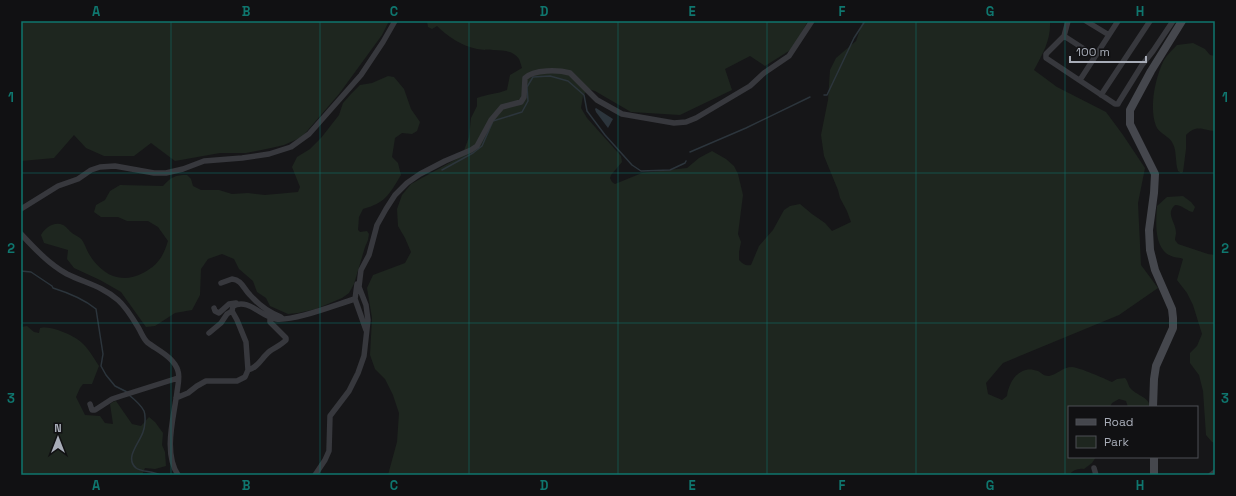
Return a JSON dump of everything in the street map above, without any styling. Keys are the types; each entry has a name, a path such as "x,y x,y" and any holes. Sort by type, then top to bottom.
{"main road":[{"path":"1153,406 1156,366 1172,328 1173,318 1172,309 1155,270 1150,250 1149,230 1155,174 1130,124 1130,110 1151,71 1182,21"},
{"path":"1154,458 1154,475"}],"street":[{"path":"21,209 53,188 78,179 91,170 100,167 115,166 154,173 166,173 183,169 204,161 254,156 278,152 291,147 309,134 361,75 380,48 395,21"},
{"path":"315,475 329,451 330,416 349,391 364,356 368,320 366,305 359,287 361,270 369,255 378,225 386,209 407,183 420,174 477,146 490,120 499,109 506,105 520,102 524,97 525,78 530,74 551,71 570,73 597,100 622,114 674,123 686,122 696,118 750,86 764,73 789,56 812,21"},
{"path":"1068,21 1064,36 1046,54 1046,58 1115,104 1118,104 1142,65 1173,21"},
{"path":"1086,21 1109,35"},
{"path":"1080,80 1118,21"},
{"path":"1101,95 1150,21"},
{"path":"1064,36 1095,56"},
{"path":"21,234 47,260 59,269 102,289 118,300 127,310 146,341 173,362 178,371 178,378 170,454 173,466 178,475"},
{"path":"360,278 357,281 357,292 354,299 366,332"},
{"path":"221,283 232,279 241,282 250,295 269,311 276,316 286,318"},
{"path":"214,308 215,311 219,313 229,304 236,303 247,305 274,319 292,318 354,299"},
{"path":"209,333 221,323 227,314 232,311 233,306 241,304"},
{"path":"176,398 188,393 197,386 206,382 240,381 245,377 248,370 245,338 232,311"},
{"path":"248,370 252,369 270,351 280,346 286,340 286,338 270,322 270,317"},
{"path":"90,404 92,410 95,410 112,399 178,378"},
{"path":"1094,468 1096,475"},
{"path":"1211,475 1215,472"}],"green space":[{"path":"21,21 389,21 382,35 339,94 302,137 284,145 246,153 220,153 175,161 151,143 134,156 104,156 86,148 74,135 54,158 21,161"},
{"path":"427,21 808,21 792,49 765,66 750,56 725,69 732,90 680,115 631,112 595,91 588,89 583,96 581,108 587,118 621,156 622,162 610,178 615,184 642,173 687,168 699,158 712,151 726,159 734,166 738,174 743,195 738,234 741,242 739,260 744,264 751,265 759,246 773,230 784,210 790,206 800,204 825,223 832,231 851,222 824,156 821,135 828,100 830,70 836,58 856,41 863,21 1050,21 1048,40 1034,70 1057,87 1106,112 1145,168 1138,203 1141,265 1158,288 1119,315 1003,363 986,383 988,394 1002,400 1007,396 1010,385 1016,375 1026,370 1032,369 1049,376 1066,368 1072,367 1112,382 1117,379 1125,378 1131,389 1148,401 1150,406 1128,406 1126,401 1119,399 1112,403 1110,406 1068,406 1068,458 1095,458 1092,463 1084,469 1076,470 1069,475 388,475 397,442 399,413 393,395 385,379 375,369 370,355 372,318 367,288 373,275 405,263 411,252 398,226 397,209 402,195 411,184 462,156 469,137 471,118 477,106 477,98 507,90 510,75 522,68 519,59 510,52 500,50 482,50 466,46 446,34 437,26 432,29 428,27"},
{"path":"1193,43 1205,49 1210,55 1215,56 1215,131 1200,128 1193,130 1186,135 1183,172 1181,173 1178,171 1172,141 1157,129 1154,119 1153,102 1155,85 1163,62 1177,45"},
{"path":"388,76 394,77 404,89 411,109 420,122 417,131 412,134 402,133 395,138 392,157 398,163 401,175 390,193 377,204 363,209 359,217 358,230 360,232 367,231 369,234 368,240 354,284 349,293 342,298 316,309 288,314 270,306 266,298 257,292 253,281 239,269 234,259 222,254 208,259 201,269 200,295 192,310 175,313 155,326 146,327 121,292 74,268 67,259 68,250 44,243 41,235 45,230 50,226 60,224 65,226 81,239 94,261 105,272 119,278 127,278 143,273 156,264 164,252 168,241 158,227 148,221 127,221 118,217 101,217 94,212 96,205 105,200 110,191 120,185 163,186 168,180 174,177 179,175 187,175 191,179 193,186 201,190 219,190 232,194 248,193 265,195 298,192 300,187 292,167 297,157 310,149 321,138 339,115 343,103 360,85 372,83"},
{"path":"1183,196 1195,207 1193,212 1178,205 1175,205 1172,208 1171,215 1176,229 1175,240 1178,244 1215,255 1215,443 1212,442 1206,435 1203,391 1199,375 1190,363 1190,353 1197,346 1202,334 1193,305 1187,293 1177,280 1183,259 1167,254 1162,249 1156,228 1157,206 1167,197"},
{"path":"27,326 34,332 39,333 40,328 58,330 73,336 87,348 99,366 92,384 83,384 76,397 85,415 100,416 105,423 113,424 110,404 116,401 132,424 141,426 149,417 155,422 163,433 162,445 165,452 166,466 155,469 145,468 142,475 21,475 21,327"}],"shaded area":[{"path":"596,108 613,119 608,128 596,112"}],"waterway":[{"path":"824,95 827,95 854,38 865,21"},
{"path":"442,170 473,153 482,146 493,121 522,112 528,101 527,87 533,77 550,76 568,81 584,95 587,111 605,135 632,165 641,171 670,170 685,163 686,161"},
{"path":"690,152 746,128 810,97"},
{"path":"21,271 31,272 53,288 76,297 96,309 103,354 101,366 115,386 127,392"},
{"path":"129,395 141,407 145,416 144,430 132,455 133,464 138,469 160,475"}]}
